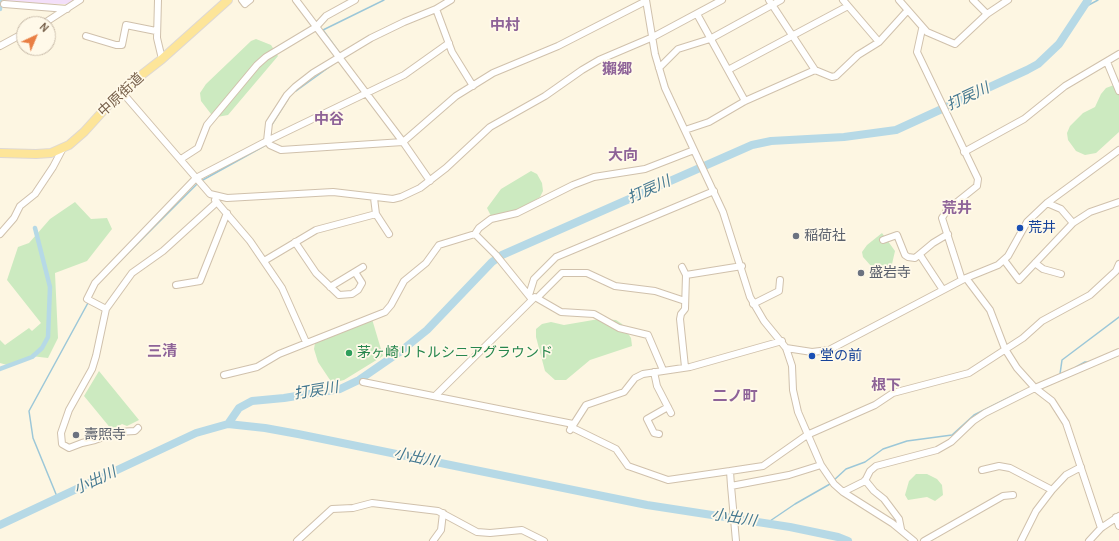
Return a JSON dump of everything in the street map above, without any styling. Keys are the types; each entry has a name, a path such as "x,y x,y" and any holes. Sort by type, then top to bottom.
{"main road":[{"name":"中原街道","path":"0,153 50,153 63,148 84,132 121,91 162,59 228,0"}],"street":[{"path":"56,16 80,0"},
{"path":"158,0 156,31 162,59"},
{"path":"242,0 245,4 250,0"},
{"path":"296,0 403,142 430,181"},
{"path":"181,159 198,148 207,124 257,65 266,57 316,27 326,16 355,0"},
{"path":"451,0 436,9 371,38 313,73 290,91 269,123 267,141 270,145 280,150 403,142 456,96 493,73 558,46 646,1 659,68 665,88 714,191 742,266 754,304 764,321 782,341 786,348 792,366 795,401 807,435 821,466 831,480 843,492 901,529 914,541"},
{"path":"210,194 226,198 333,192 374,198 393,199 402,197 430,181 490,127 545,96 588,67 653,38 722,0"},
{"path":"659,68 678,49 710,39 770,2 781,0"},
{"path":"843,0 879,42"},
{"path":"899,0 922,29 955,44 987,14 1008,0"},
{"path":"973,0 987,14"},
{"path":"770,2 815,70 832,77 836,76 858,55 879,42 907,11"},
{"path":"4,4 67,9"},
{"path":"728,70 848,6"},
{"path":"436,9 452,52 473,86"},
{"path":"697,14 745,101"},
{"path":"86,36 116,45 122,45 126,25 156,31"},
{"path":"922,29 918,52 943,109 978,180 977,186 947,210 942,218 964,279 990,310 1005,348 1017,368 1052,402 1066,423 1101,528"},
{"path":"0,46 16,37"},
{"path":"106,309 87,299 95,283 198,181 267,141 404,75 449,44"},
{"path":"964,152 1024,119 1065,86 1119,54"},
{"path":"1107,62 1119,91"},
{"path":"686,130 710,122 745,101 815,70"},
{"path":"121,91 227,213 264,261 282,288 306,342"},
{"path":"2,231 14,218 20,206 35,194 54,167 63,148"},
{"path":"224,375 256,367 266,360 306,342 385,312 391,305 404,281 426,263 439,244 475,234 491,219 517,213 573,185 602,174 645,169 694,150"},
{"path":"786,348 812,352 829,350 964,279 992,268 1004,260 1027,222 1047,203 1119,150"},
{"path":"532,297 534,279 556,257 714,191"},
{"path":"374,198 376,214 389,234"},
{"path":"138,428 135,431 118,432 95,440 82,442 69,448 62,444 61,433 69,410 92,369 106,309 132,273 163,252 217,202"},
{"path":"1004,260 1019,280 1073,223 1090,212 1119,202"},
{"path":"1047,203 1060,209 1073,223"},
{"path":"176,285 200,280 227,213"},
{"path":"264,261 316,230 376,214"},
{"path":"0,223 2,231"},
{"path":"475,234 501,260 532,297 562,312 594,314 619,328 648,335 663,370"},
{"path":"882,240 897,235 905,255 915,258 933,243 948,234"},
{"path":"295,242 316,273 339,295 352,294 358,290 362,283 355,272"},
{"path":"920,255 943,290"},
{"path":"1035,263 1043,269 1061,274"},
{"path":"363,382 435,396 571,427 616,449 628,466 668,480 763,466 807,435 876,405 894,393 969,373 1005,348 1023,338 1037,324 1072,306 1093,293 1116,271 1119,264"},
{"path":"686,275 742,266"},
{"path":"330,287 363,267"},
{"path":"682,267 686,275 685,309 681,314 680,319 685,367"},
{"path":"435,396 532,297 562,272 587,273 615,286 655,291 685,301"},
{"path":"754,304 779,291 780,280"},
{"path":"571,427 586,405 624,392 635,378 663,370 685,367 782,341"},
{"path":"843,492 865,480 870,471 876,466 937,450 952,442 979,417 1036,388 1119,352"},
{"path":"654,372 657,386 670,410 647,419 654,433 659,434"},
{"path":"731,486 789,475 821,466"},
{"path":"982,470 999,466 1010,468 1052,490"},
{"path":"1021,541 1036,511 1052,490 1066,475 1081,467"},
{"path":"730,471 736,541"},
{"path":"865,480 874,491 884,499 899,519 901,529"},
{"path":"924,541 1004,496 1013,495"},
{"path":"297,541 332,509 353,508 377,503 428,509 442,513 477,532 490,533 522,530 544,541"},
{"path":"433,541 441,530 442,513"},
{"path":"1089,541 1101,528 1117,516 1119,526"},
{"path":"1095,534 1098,541"}],"shaded area":[{"path":"6,0 76,0 71,4 64,4 6,3"}],"green space":[{"path":"256,39 271,45 278,56 228,115 217,117 211,114 201,101 200,93 206,84 251,41"},
{"path":"1119,85 1119,132 1096,153 1085,155 1076,151 1068,140 1067,133 1070,126 1083,113 1095,107 1101,94 1106,88"},
{"path":"531,171 537,174 542,183 543,191 540,197 519,210 495,218 491,216 487,208 501,189"},
{"path":"75,202 91,219 107,218 112,229 87,261 55,273 58,338 48,358 31,356 7,365 0,363 0,340 5,345 29,328 32,331 41,323 7,280 18,247 29,243 50,219"},
{"path":"882,233 895,251 892,264 881,273 871,266 863,257 862,252 867,245"},
{"name":"茅ヶ崎リトルシニアグラウンド","path":"372,319 383,356 344,380 332,383 318,362 314,349 315,343"},
{"path":"599,319 616,320 622,324 631,338 632,346 590,360 566,380 555,380 545,371 536,337 536,329 542,324 551,322 564,325"},
{"path":"99,371 139,420 127,426 122,424 112,430 84,396"},
{"path":"916,474 927,474 937,479 942,485 943,495 935,501 927,497 908,500 905,495 909,481"}],"waterway":[{"path":"0,0 0,9"},
{"path":"339,52 323,30 384,0"},
{"name":"打戻川","path":"228,424 239,408 252,401 284,398 340,389 359,380 401,351 427,330 492,262 502,255 752,145 771,141 844,137 896,130 1027,70 1038,64 1059,44 1088,0"},
{"path":"1085,7 1098,0"},
{"path":"296,91 332,65"},
{"path":"271,135 271,126 288,99"},
{"path":"201,181 266,145"},
{"path":"120,261 198,183"},
{"path":"0,369 32,357 42,348 48,337 50,287 35,228"},
{"path":"58,499 33,438 29,411 89,301"},
{"path":"1060,374 1062,360 1119,317"},
{"path":"1105,360 1112,358"},
{"path":"1076,367 1085,362 1089,362"},
{"path":"833,481 846,469 865,462 883,449 907,441 952,435 974,415 1018,393"},
{"name":"小出川","path":"0,525 196,433 228,424 265,428 298,434 647,505 790,527 838,537 848,541"},
{"path":"767,523 795,504 830,484"}],"place":[{"name":"荒井","path":"1020,228"},
{"name":"稲荷社","path":"796,236"},
{"name":"盛岩寺","path":"861,273"},
{"name":"茅ヶ崎リトルシニアグラウンド","path":"349,353"},
{"name":"堂の前","path":"812,356"},
{"name":"壽照寺","path":"76,435"}],"district":[{"name":"中村","path":"505,26"},
{"name":"獺郷","path":"617,70"},
{"name":"中谷","path":"329,120"},
{"name":"大向","path":"623,156"},
{"name":"荒井","path":"957,209"},
{"name":"三清","path":"162,352"},
{"name":"根下","path":"886,386"},
{"name":"二ノ町","path":"735,397"}]}
